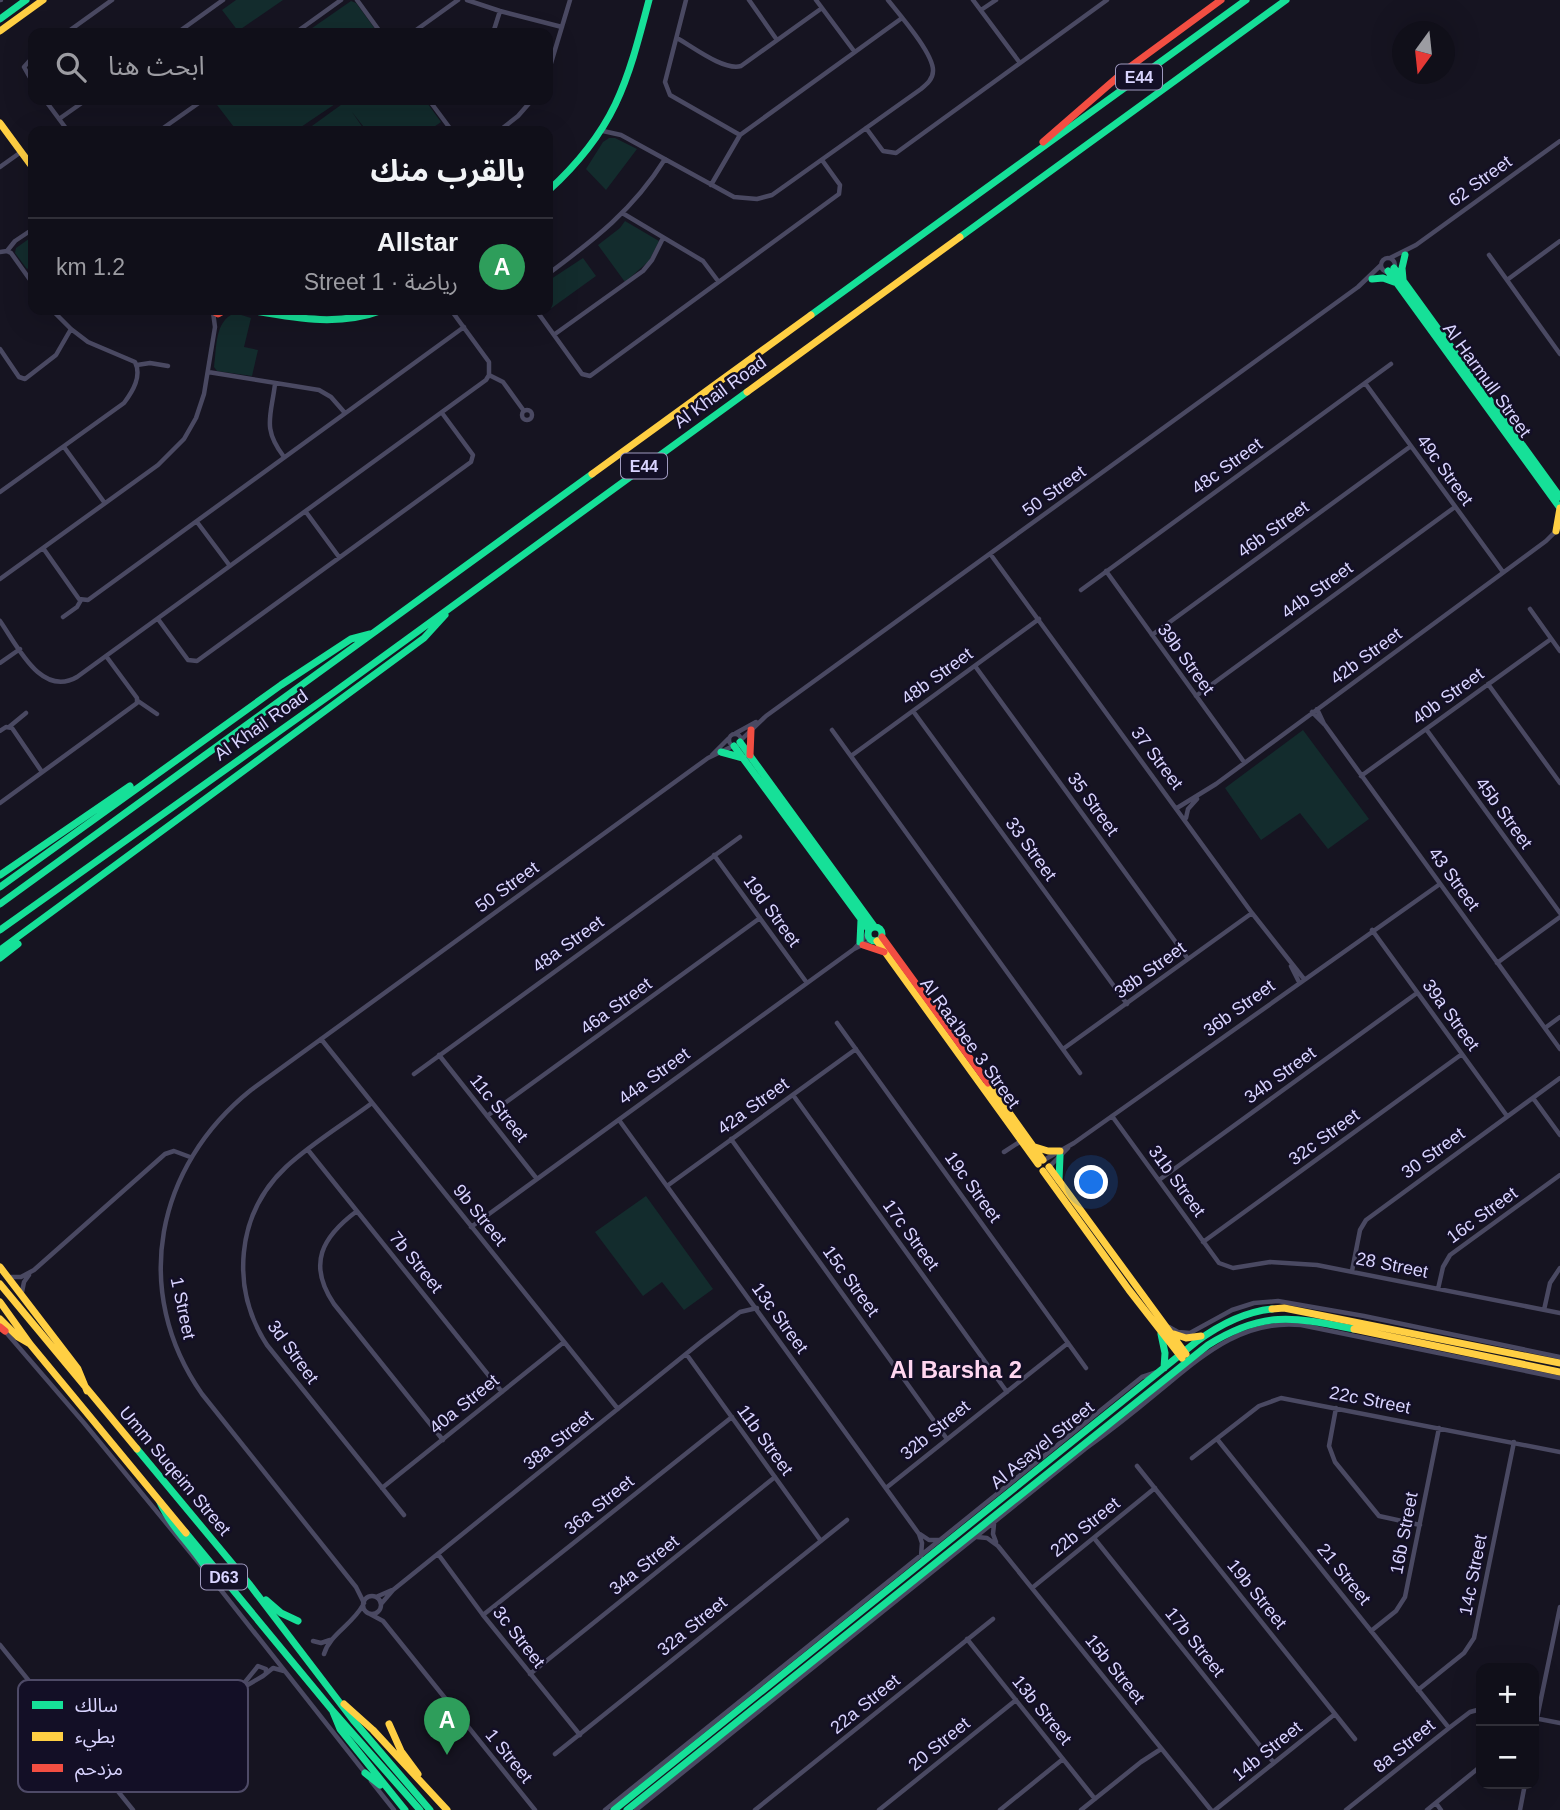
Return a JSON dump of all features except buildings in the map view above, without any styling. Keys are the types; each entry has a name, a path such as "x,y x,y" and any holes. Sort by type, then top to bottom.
{"main road":[{"path":"0,19 26,0"},
{"path":"0,31 43,0"},
{"path":"553,186 579,162 611,124 624,90 649,0"},
{"path":"1033,154 1053,131 1110,82 1219,0"},
{"name":"Al Khail Road","path":"0,904 1246,0"},
{"name":"Al Khail Road","path":"0,930 447,611 1286,0"},
{"path":"0,123 28,161"},
{"path":"1373,279 1401,282 1405,255"},
{"name":"Al Harmull Street","path":"1391,269 1560,497"},
{"name":"Al Harmull Street","path":"1401,282 1560,508"},
{"path":"283,315 331,322 371,315"},
{"path":"1559,530 1560,508"},
{"path":"0,950 98,881 195,806 424,638 437,626 447,611"},
{"path":"0,887 281,685 345,642 359,635 372,634"},
{"path":"721,752 748,758 751,730"},
{"name":"Al Raa'bee 3 Street","path":"737,743 874,935 1034,1146 1157,1326 1182,1352"},
{"name":"Al Raa'bee 3 Street","path":"748,758 1021,1140 1060,1182 1171,1330 1187,1360"},
{"path":"0,875 138,781 157,773"},
{"path":"0,958 46,922 54,911"},
{"path":"860,918 861,944 886,954"},
{"path":"1034,1146 1048,1152 1060,1153 1060,1182"},
{"path":"0,1267 78,1369 87,1391"},
{"name":"Umm Suqeim Street","path":"0,1284 250,1585 368,1738 430,1810"},
{"name":"Umm Suqeim Street","path":"0,1302 28,1342 332,1710 420,1810"},
{"name":"Al Asayel Street","path":"614,1810 1029,1473 1220,1324 1246,1313 1284,1308 1432,1334 1560,1363"},
{"path":"0,1316 28,1342"},
{"name":"Al Asayel Street","path":"627,1810 954,1547 1140,1402 1187,1360 1226,1333 1241,1326 1289,1318 1560,1372"},
{"path":"1157,1326 1165,1348 1161,1370"},
{"path":"1171,1330 1186,1338 1204,1335"},
{"path":"159,1498 166,1517 214,1581"},
{"path":"250,1585 278,1611 298,1621"},
{"path":"804,1658 809,1646"},
{"path":"338,1700 367,1724 447,1810"},
{"path":"737,1702 747,1702"},
{"path":"332,1710 340,1729 405,1810"},
{"path":"390,1724 401,1751 424,1785"},
{"path":"365,1773 390,1793"}],"street":[{"path":"73,28 112,0"},
{"path":"184,28 223,0"},
{"path":"302,28 341,0"},
{"path":"357,0 377,28"},
{"path":"419,28 458,0"},
{"path":"467,0 562,27"},
{"path":"553,57 570,0"},
{"path":"686,0 665,82 666,89 676,99 740,135"},
{"path":"749,0 777,40"},
{"path":"816,0 854,51"},
{"path":"603,131 621,135 710,185 741,199 765,198 779,191 921,89 931,78 933,70 929,56 888,0"},
{"path":"973,0 1020,63"},
{"path":"981,10 996,0"},
{"path":"866,128 883,151 896,153 1107,0"},
{"path":"677,38 736,68 822,8"},
{"path":"495,28 500,11"},
{"path":"710,185 740,135 902,18"},
{"path":"49,105 64,126"},
{"path":"59,119 79,105"},
{"path":"166,126 196,105"},
{"path":"434,105 448,126"},
{"path":"505,126 528,105"},
{"path":"611,124 621,135"},
{"name":"62 Street","path":"1391,269 1416,245 1560,141"},
{"path":"0,167 22,152"},
{"path":"553,270 624,214 665,159"},
{"path":"540,315 586,376 839,194 840,185 822,160"},
{"path":"624,214 703,261 718,281"},
{"path":"0,252 7,251 15,240 28,232"},
{"path":"555,334 643,271 663,238"},
{"path":"1507,280 1560,241"},
{"name":"62 Street","path":"1381,265 1385,259 1416,245"},
{"path":"7,251 28,278"},
{"path":"1489,255 1560,354"},
{"path":"1381,265 1391,269 1390,258"},
{"name":"50 Street","path":"321,1039 708,758 735,733 766,716 1358,287 1381,265"},
{"name":"50 Street","path":"1358,287 1391,269"},
{"path":"0,492 124,402 134,388 138,375 137,365 131,359 88,342 57,315"},
{"path":"0,579 167,457 184,439 201,406 220,315"},
{"path":"0,621 43,678 60,684 77,677 486,380 489,375 489,362 456,315"},
{"path":"81,600 88,600 464,327"},
{"path":"0,349 23,379 56,355 71,329"},
{"path":"137,365 150,363 168,366"},
{"name":"48c Street","path":"1080,590 1391,365"},
{"path":"208,372 325,393 345,413"},
{"path":"489,375 503,382 524,411"},
{"name":"49c Street","path":"1365,383 1503,572"},
{"path":"275,384 269,430 273,442 284,457"},
{"path":"158,619 192,662 464,467 472,460 473,455 442,413"},
{"name":"46b Street","path":"1152,635 1411,446"},
{"path":"64,447 104,502"},
{"name":"44b Street","path":"1196,696 1455,507"},
{"path":"306,512 339,557"},
{"path":"197,522 230,566"},
{"name":"42b Street","path":"1185,819 1188,808 1202,794 1559,530"},
{"path":"43,548 81,600"},
{"name":"37 Street","path":"992,553 1302,980"},
{"name":"39b Street","path":"1106,571 1244,762"},
{"path":"63,617 77,607 81,600"},
{"path":"1530,609 1560,651"},
{"name":"48b Street","path":"850,756 1039,620"},
{"name":"40b Street","path":"1361,776 1551,639"},
{"path":"0,663 20,649"},
{"path":"106,656 138,701 157,714"},
{"name":"35 Street","path":"975,666 1188,959"},
{"path":"1488,684 1560,783"},
{"path":"129,709 134,702 133,694"},
{"path":"0,803 138,701"},
{"name":"33 Street","path":"914,711 1126,1004"},
{"name":"43 Street","path":"1315,711 1560,1049"},
{"path":"0,731 26,713"},
{"name":"50 Street","path":"708,758 737,743 766,716"},
{"path":"9,727 42,772"},
{"name":"45b Street","path":"1426,729 1560,915"},
{"path":"832,730 1080,1073"},
{"path":"729,738 737,743 739,735 735,733"},
{"name":"42b Street","path":"1177,808 1202,794"},
{"name":"48a Street","path":"414,1074 740,837"},
{"name":"19d Street","path":"714,855 807,983"},
{"name":"36b Street","path":"1045,1165 1439,882"},
{"name":"38b Street","path":"1063,1049 1252,913"},
{"path":"1497,963 1560,915"},
{"name":"46a Street","path":"487,1116 760,918"},
{"name":"39a Street","path":"1372,930 1507,1116"},
{"name":"44a Street","path":"471,1227 874,935"},
{"name":"34b Street","path":"1159,1180 1418,993"},
{"path":"1545,1028 1560,1017"},
{"name":"19c Street","path":"837,1023 1086,1368"},
{"name":"9b Street","path":"321,1039 618,1409"},
{"name":"1 Street","path":"321,1039 233,1104 210,1129 190,1157 171,1200 161,1251 164,1304 177,1348 202,1394 356,1587 363,1604"},
{"name":"42a Street","path":"667,1186 856,1049"},
{"name":"32c Street","path":"1203,1242 1462,1054"},
{"name":"11c Street","path":"439,1055 537,1179"},
{"name":"30 Street","path":"1352,1271 1360,1230 1366,1220 1560,1078"},
{"name":"17c Street","path":"793,1095 1007,1392"},
{"path":"1533,1098 1560,1135"},
{"name":"3d Street","path":"372,1103 279,1174 254,1212 243,1251 245,1292 252,1316 267,1345 404,1515"},
{"name":"31b Street","path":"1112,1116 1219,1263"},
{"name":"13c Street","path":"619,1120 919,1534"},
{"name":"15c Street","path":"731,1139 947,1439"},
{"path":"1004,1152 1021,1140"},
{"name":"7b Street","path":"308,1150 502,1392"},
{"path":"22,1296 24,1282 34,1270 165,1154 174,1152 190,1157"},
{"name":"16c Street","path":"1438,1289 1443,1267 1450,1255 1560,1175"},
{"path":"357,1211 337,1226 324,1246 320,1264 326,1289 334,1304 443,1440"},
{"name":"28 Street","path":"1219,1263 1233,1268 1270,1262 1294,1262 1560,1313"},
{"path":"1544,1310 1549,1283 1560,1268"},
{"path":"6,1276 21,1277 34,1270"},
{"name":"38a Street","path":"740,1312 747,1296"},
{"path":"1171,1330 1190,1333 1232,1310 1254,1303 1279,1301 1361,1315 1432,1334 1560,1357"},
{"name":"38a Street","path":"381,1606 393,1590 687,1354 740,1312 757,1308"},
{"path":"1140,1402 1222,1342 1266,1322"},
{"path":"2,1328 214,1581 394,1810"},
{"name":"40a Street","path":"382,1488 564,1342"},
{"name":"32b Street","path":"886,1488 1068,1343"},
{"path":"1458,1353 1560,1378"},
{"name":"11b Street","path":"687,1354 821,1541"},
{"name":"22c Street","path":"1192,1458 1259,1406 1271,1400 1290,1399 1560,1452"},
{"path":"1336,1408 1329,1446 1335,1462 1379,1516 1420,1525"},
{"name":"36a Street","path":"483,1615 732,1417"},
{"name":"16b Street","path":"1371,1631 1396,1611 1403,1601 1439,1428"},
{"name":"21 Street","path":"1217,1439 1449,1728"},
{"name":"14c Street","path":"1418,1690 1464,1653 1474,1638 1514,1442"},
{"name":"19b Street","path":"1137,1466 1355,1739"},
{"path":"636,1810 1054,1471"},
{"path":"605,1810 737,1702 1029,1473"},
{"name":"34a Street","path":"530,1674 775,1477"},
{"name":"22b Street","path":"1032,1588 1155,1489"},
{"path":"997,1519 992,1532 998,1546"},
{"name":"32a Street","path":"555,1754 847,1520"},
{"path":"919,1534 929,1540 943,1539"},
{"path":"919,1534 922,1543 920,1557"},
{"path":"954,1547 985,1537 998,1546"},
{"name":"17b Street","path":"1094,1538 1275,1763"},
{"name":"15b Street","path":"998,1546 1213,1810"},
{"name":"3c Street","path":"438,1554 483,1615 580,1735"},
{"name":"1 Street","path":"356,1587 374,1597"},
{"name":"38a Street","path":"374,1597 393,1590"},
{"path":"324,1654 331,1640 354,1620 367,1598 374,1597 381,1606 383,1621"},
{"path":"363,1604 370,1614"},
{"path":"354,1620 378,1612 381,1606"},
{"path":"1539,1704 1560,1607"},
{"name":"1 Street","path":"370,1614 383,1621 535,1810"},
{"name":"22a Street","path":"755,1810 993,1619"},
{"name":"13b Street","path":"967,1639 1095,1799"},
{"path":"313,1641 321,1643 331,1640"},
{"path":"0,1645 28,1680"},
{"path":"247,1680 258,1666 266,1669 266,1674"},
{"path":"248,1685 273,1668 285,1671"},
{"name":"20 Street","path":"879,1810 1016,1700"},
{"name":"8a Street","path":"1346,1810 1449,1728 1476,1710"},
{"name":"14b Street","path":"1213,1810 1335,1714"},
{"path":"1539,1719 1560,1723"},
{"path":"1081,1810 1159,1747"},
{"path":"1000,1810 1063,1759"},
{"path":"1427,1810 1476,1770"},
{"path":"1520,1810 1524,1789"},
{"path":"119,1792 133,1810"},
{"path":"1436,1803 1441,1810"}],"green space":[{"path":"236,0 283,0 242,28 236,28 222,10"},
{"path":"351,1 356,3 374,28 312,28"},
{"path":"217,105 334,105 302,126 233,126"},
{"path":"341,105 429,105 441,122 435,126 363,126 352,112 362,126 312,126"},
{"path":"615,138 637,149 606,190 586,169 603,142"},
{"path":"625,221 659,241 649,261 625,282 598,245"},
{"path":"28,240 27,269 15,253 16,248"},
{"path":"583,258 596,276 553,307 553,278"},
{"path":"241,315 251,318 244,347 258,350 252,376 217,371 214,367 220,329 228,317"},
{"path":"1303,730 1369,819 1328,849 1300,813 1261,840 1225,788"},
{"path":"646,1196 713,1289 684,1310 662,1282 643,1296 595,1232"}],"traffic: fast":[{"path":"0,19 26,0"},
{"path":"553,186 571,169 604,126 625,81 649,0"},
{"path":"811,315 1246,0"},
{"path":"960,237 1286,0"},
{"path":"1403,279 1405,255"},
{"path":"1394,268 1560,497"},
{"path":"1388,271 1560,508"},
{"path":"1372,279 1383,278 1394,282"},
{"path":"281,315 333,320 366,315"},
{"path":"0,930 333,693 747,392"},
{"path":"0,904 592,474"},
{"path":"0,950 424,638 445,615"},
{"path":"0,887 281,685 351,639 370,634"},
{"path":"740,742 874,926"},
{"path":"734,746 869,930"},
{"path":"721,752 743,758"},
{"path":"0,875 130,786"},
{"path":"860,942 861,920"},
{"path":"872,927 878,927 882,934 878,941 872,941 868,937 868,931 872,927"},
{"path":"0,958 18,944"},
{"path":"1059,1180 1060,1156"},
{"path":"614,1810 1196,1342 1232,1320 1272,1309"},
{"path":"627,1810 1208,1345 1246,1326 1280,1319 1354,1329"},
{"path":"1161,1334 1165,1353 1164,1368"},
{"path":"137,1449 250,1585 353,1720 430,1810"},
{"path":"160,1502 214,1582"},
{"path":"186,1533 332,1710 420,1810"},
{"path":"266,1600 281,1613 298,1621"},
{"path":"333,1712 340,1729 405,1810"},
{"path":"365,1773 380,1785"}],"traffic: slow":[{"path":"0,31 43,0"},
{"path":"0,123 28,161"},
{"path":"747,392 960,237"},
{"path":"592,474 811,315"},
{"path":"1556,531 1560,508"},
{"path":"877,941 1038,1164"},
{"path":"988,1083 1043,1160"},
{"path":"1035,1147 1060,1151"},
{"path":"1049,1167 1186,1354"},
{"path":"1043,1171 1182,1358"},
{"path":"0,1267 78,1369 87,1391"},
{"path":"0,1284 137,1449"},
{"path":"0,1302 30,1344 186,1533"},
{"path":"1272,1309 1284,1308 1560,1363"},
{"path":"0,1319 18,1337 30,1344"},
{"path":"1354,1329 1560,1372"},
{"path":"1174,1334 1186,1338 1201,1336"},
{"path":"344,1704 373,1730 447,1810"},
{"path":"389,1724 401,1751 418,1774"}],"traffic: jam":[{"path":"1043,142 1127,69 1221,0"},
{"path":"750,755 751,730"},
{"path":"882,937 988,1083"},
{"path":"863,945 884,952"},
{"path":"0,1327 5,1331"}],"place":[{"name":"Allstar","path":"447,1755"}],"district":[{"name":"Al Barsha 2","path":"956,1370"}]}
